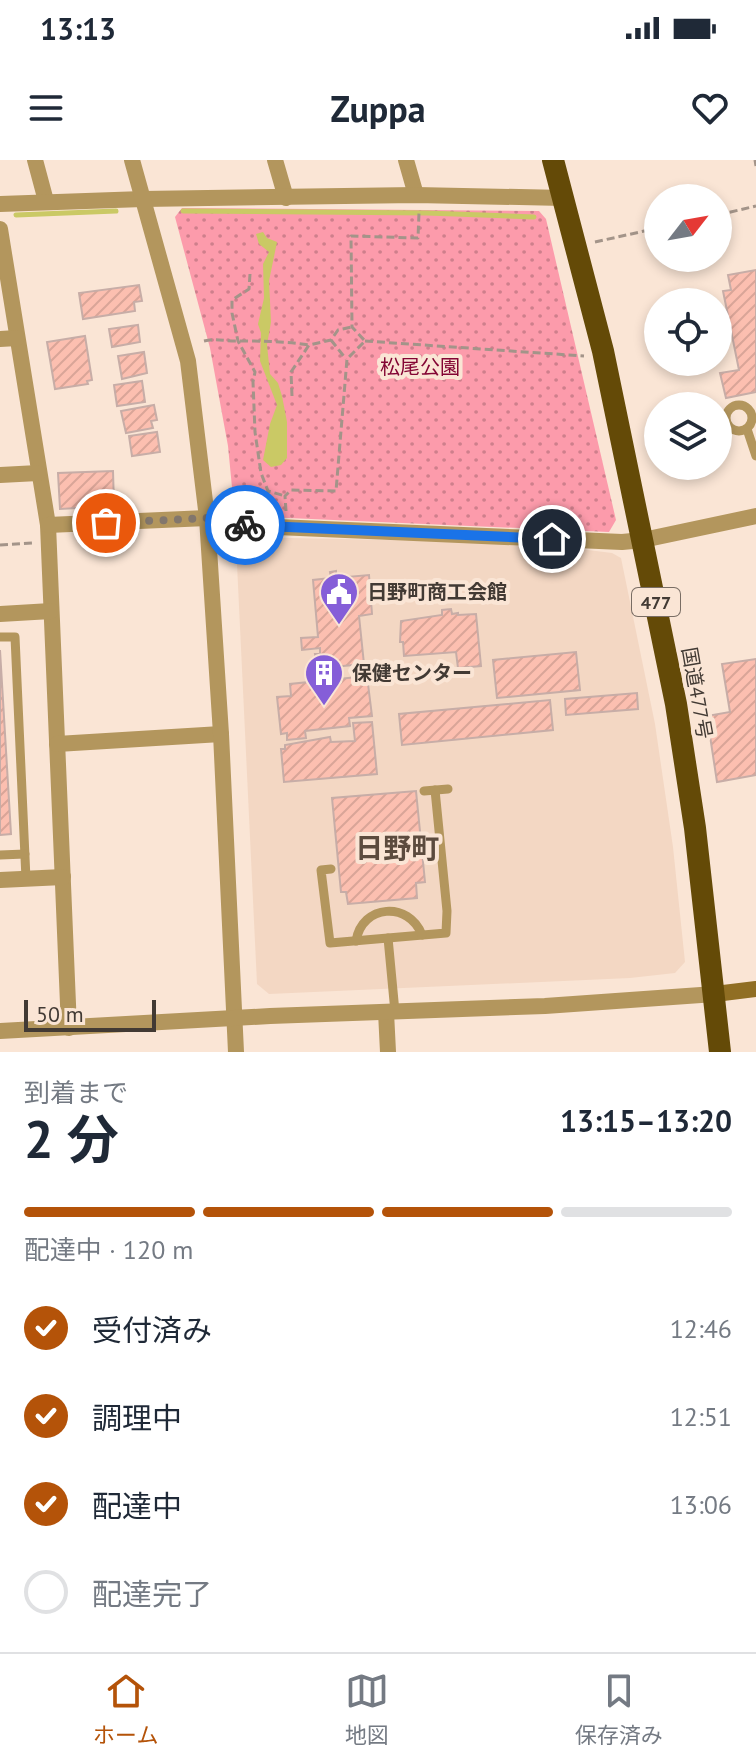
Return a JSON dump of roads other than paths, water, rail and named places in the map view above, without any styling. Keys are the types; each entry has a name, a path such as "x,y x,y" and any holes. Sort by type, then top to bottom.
{"highway":[{"name":"国道477号","path":"553,160 603,351 676,704 720,1052"}],"main road":[{"path":"715,994 756,989"}],"street":[{"path":"35,160 46,201"},
{"path":"132,160 188,361 207,521 236,1052"},
{"path":"275,160 286,198"},
{"path":"406,160 418,202"},
{"path":"0,204 143,199 286,198 418,202 564,198"},
{"path":"0,229 8,338 48,534 69,1028"},
{"path":"0,475 38,473"},
{"path":"48,534 207,521 622,542 756,516"},
{"path":"0,614 51,611"},
{"path":"57,744 221,734"},
{"path":"0,880 63,877"},
{"path":"0,1031 545,1006 715,994"},
{"path":"388,1052 390,1012"}],"lane":[{"path":"747,429 756,456"},
{"path":"0,637 15,637 26,879"},
{"path":"331,869 321,870 330,943 446,933 447,911 430,791 448,789"},
{"path":"0,855 25,854"},
{"path":"356,941 360,928 368,918 386,911 399,912 411,918 422,935"},
{"path":"388,938 390,1012"}],"waterway":[{"path":"16,215 116,211"},
{"path":"183,211 534,217"}],"place":[{"name":"日野町商工会館","path":"339,626"},
{"name":"保健センター","path":"324,707"}],"district":[{"name":"日野町","path":"397,847"}],"park label":[{"name":"松尾公園","path":"420,367"}]}
